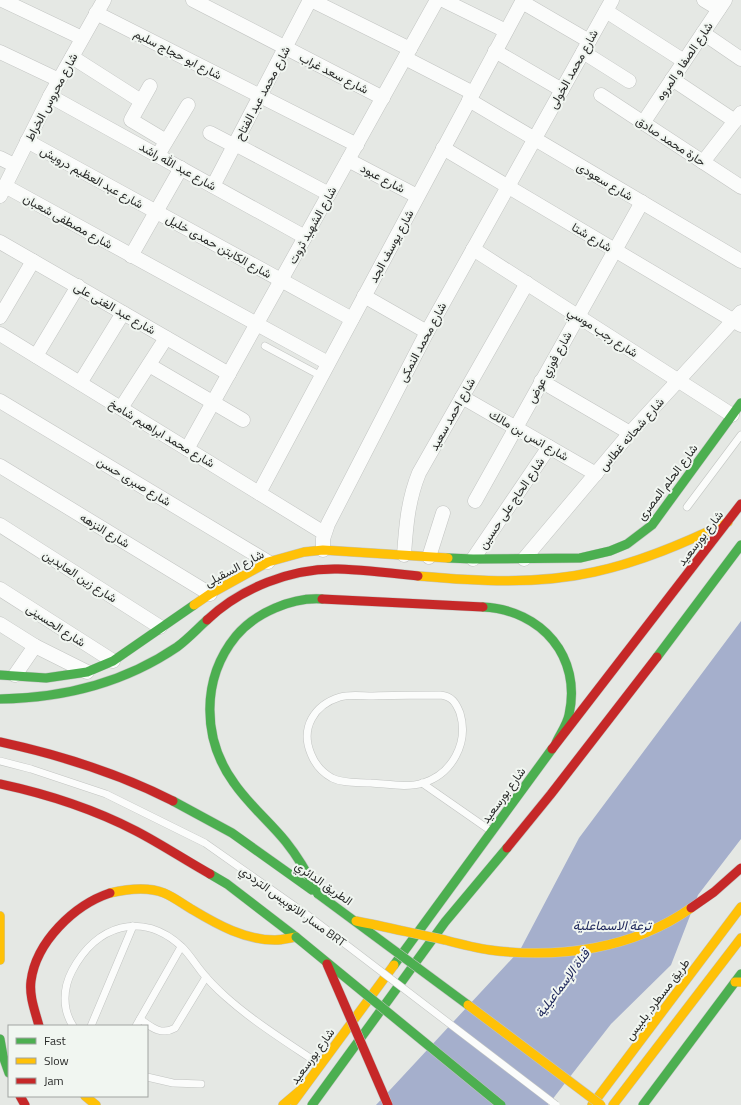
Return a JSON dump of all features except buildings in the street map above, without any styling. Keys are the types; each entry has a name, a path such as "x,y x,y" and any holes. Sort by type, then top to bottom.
{"main road":[{"name":"شارع الحلم المصرى","path":"524,558 580,558 596,556 611,552 640,536 652,524 741,403"},
{"name":"شارع بورسعيد","path":"312,1105 445,922 500,838 530,777 741,504"},
{"path":"0,698 33,698 56,695 102,684 124,675 149,664 178,646 194,634 223,606 240,595 277,578 297,573 337,569 479,579 547,579 600,570 646,558 684,543 728,522"},
{"name":"شارع بورسعيد","path":"291,1105 320,1065 500,838 551,794 683,623 741,545"},
{"name":"شارع السقيلى","path":"0,674 46,678 86,672 113,661 210,594 268,562 304,552 323,550 473,559 524,558"},
{"path":"318,894 300,861 288,845 231,780 224,768 214,740 211,726 210,698 212,683 221,656 238,634 260,616 285,604 312,598 497,608 521,614 542,628 551,637 561,652 568,669 572,693 571,705 569,717 556,743"},
{"name":"الطريق الدائري","path":"0,742 63,757 104,770 144,786 183,805 220,826 257,850 356,921 601,1105"},
{"path":"0,784 37,792 87,809 136,830 227,884 326,961 501,1105"},
{"path":"356,921 496,951 532,954 575,952 617,943 657,928 694,907 712,894 741,868"},
{"path":"39,1025 32,1000 31,984 33,972 43,948 57,928 77,909 89,901 115,891 135,888 155,890 164,893 230,930 245,935 274,940 296,938"},
{"name":"طريق مسطرد, بلبيس","path":"592,1105 741,908"},
{"path":"0,916 0,960"},
{"path":"612,1105 741,938"},
{"path":"326,961 388,1105"},
{"path":"643,1105 738,982 741,974"},
{"path":"0,1039 3,1056 8,1070"},
{"path":"283,1105 303,1088"},
{"path":"86,1097 96,1105"}],"street":[{"path":"2,0 82,38"},
{"name":"شارع محروس الخراط","path":"2,191 50,96 104,0"},
{"name":"شارع سعد غراب","path":"193,0 383,98"},
{"name":"شارع محمد عبد الفتاح","path":"213,186 311,0"},
{"name":"شارع سعودى","path":"311,0 408,53 534,139 741,261"},
{"name":"شارع الشهيد ثروت","path":"187,449 437,0"},
{"path":"443,0 506,31"},
{"path":"704,0 722,4"},
{"path":"522,1 586,46 629,81"},
{"name":"شارع يوسف الجد","path":"258,492 522,1"},
{"name":"شارع الصفا و المروه","path":"643,122 722,4"},
{"path":"609,5 684,61"},
{"name":"شارع محمد الخولى","path":"534,139 609,5"},
{"name":"شارع ابو حجاج سليم","path":"96,13 357,145"},
{"path":"703,33 741,59"},
{"path":"0,52 59,80"},
{"path":"495,52 562,90"},
{"path":"72,57 141,101"},
{"path":"672,79 738,117 703,162"},
{"path":"150,86 131,118 132,121 166,141"},
{"name":"حارة محمد صادق","path":"601,95 741,188"},
{"name":"شارع عبد الله راشد","path":"50,96 305,237"},
{"path":"158,155 188,105"},
{"path":"210,134 235,145 329,194"},
{"name":"شارع محمد النمكى","path":"323,550 324,533 427,332 534,139"},
{"name":"شارع عبد العظيم درويش","path":"27,141 156,212"},
{"name":"شارع شتا","path":"443,148 615,250 738,319"},
{"path":"0,158 14,165"},
{"name":"شارع عبود","path":"348,160 417,196"},
{"path":"131,256 181,168"},
{"name":"شارع مصطفى شعبان","path":"2,191 131,256 328,363"},
{"name":"شارع فوزي عوض","path":"475,501 642,202"},
{"name":"شارع الكابتن حمدى خليل","path":"156,212 352,319"},
{"name":"شارع عبد الغنى على","path":"0,242 229,374"},
{"name":"شارع رجب موسي","path":"473,249 732,415"},
{"path":"0,317 33,261"},
{"name":"شارع احمد سعيد","path":"404,555 407,513 419,473 526,283"},
{"path":"36,356 78,286"},
{"path":"364,296 427,332"},
{"path":"80,383 123,313"},
{"name":"شارع شحاته غطاس","path":"524,558 630,433 678,380 738,319"},
{"name":"شارع محمد ابراهيم شامخ","path":"0,334 324,533"},
{"path":"121,408 166,338"},
{"path":"148,365 243,420"},
{"path":"541,381 630,433"},
{"name":"شارع انس بن مالك","path":"462,397 596,474"},
{"name":"شارع صبرى حسن","path":"0,400 268,562"},
{"name":"شارع الحاج على حسين","path":"473,559 549,447"},
{"name":"شارع النزهه","path":"0,466 210,594"},
{"path":"429,556 443,513"},
{"name":"شارع زين العابدين","path":"0,525 160,628"},
{"name":"شارع الحسينى","path":"0,589 113,661"},
{"path":"0,624 35,646 86,672"},
{"path":"15,675 35,646"}],"lane":[{"path":"265,346 321,376"},
{"path":"687,506 741,435"},
{"path":"422,783 441,773 452,762 460,748 462,718 456,704 449,697 440,695 341,697 319,709 306,730 306,739 311,755 324,773 334,779 340,781 406,785 422,783 500,838"},
{"name":"مسار الاتوبيس الترددي BRT","path":"0,761 31,769 106,794 205,843 306,914 556,1105"},
{"path":"73,1025 68,1014 65,996 68,980 74,968 90,947 114,929 125,926 148,928 159,931 181,947 225,997 320,1065"},
{"path":"91,1025 133,926"},
{"path":"138,1023 181,947"},
{"path":"148,1027 160,1031 170,1031 175,1028 206,977"},
{"path":"148,1077 173,1083 201,1084"}],"water":[{"name":"ترعة الاسماعلية","path":"741,621 741,839 698,895 671,965 611,1024 548,1105 376,1105 520,950 579,838"}],"traffic: fast":[{"path":"448,558 580,558 610,551 627,544 652,525 741,403"},
{"path":"657,657 741,545"},
{"path":"318,894 304,867 291,848 240,791 223,766 216,748 211,728 210,709 216,671 236,636 244,628 253,620 275,608 299,601 322,599"},
{"path":"0,675 46,678 87,672 113,661 194,605"},
{"path":"483,607 504,610 523,617 540,627 553,640 563,656 569,674 571,694 568,719 556,743"},
{"path":"0,699 47,696 70,692 115,679 157,660 177,647 207,620"},
{"path":"394,965 552,749"},
{"path":"173,801 232,833 312,890"},
{"path":"312,1105 445,922 507,848"},
{"path":"210,874 227,884 296,937"},
{"path":"318,894 468,1005"},
{"path":"296,937 501,1105"},
{"path":"643,1105 741,974"},
{"path":"0,1039 3,1056 8,1070"}],"traffic: slow":[{"path":"418,576 506,581 550,579 572,576 629,563 696,537 728,522"},
{"path":"194,605 210,594 268,562 304,552 323,550 448,558"},
{"path":"110,893 123,890 151,889 164,893 232,931 264,939 275,940 296,937"},
{"path":"592,1105 741,907"},
{"path":"356,921 484,949 542,953 595,948 620,942 669,922 691,908"},
{"path":"0,916 0,960"},
{"path":"613,1105 741,938"},
{"path":"294,1101 394,965"},
{"path":"735,982 741,982"},
{"path":"468,1005 601,1105"},
{"path":"283,1105 303,1088"},
{"path":"86,1097 96,1105"}],"traffic: jam":[{"path":"552,749 741,504"},
{"path":"207,620 235,598 268,582 302,572 338,569 418,576"},
{"path":"322,599 483,607"},
{"path":"507,848 551,794 657,657"},
{"path":"0,742 67,759 110,773 173,801"},
{"path":"0,784 52,797 120,823 210,874"},
{"path":"691,908 714,892 741,868"},
{"path":"39,1025 33,1004 31,981 34,967 40,952 59,927 71,916 83,906 110,893"},
{"path":"327,964 388,1105"},
{"path":"21,1097 25,1105"}],"water label":[{"name":"قناة الإسماعيلية","path":"562,983"}]}
